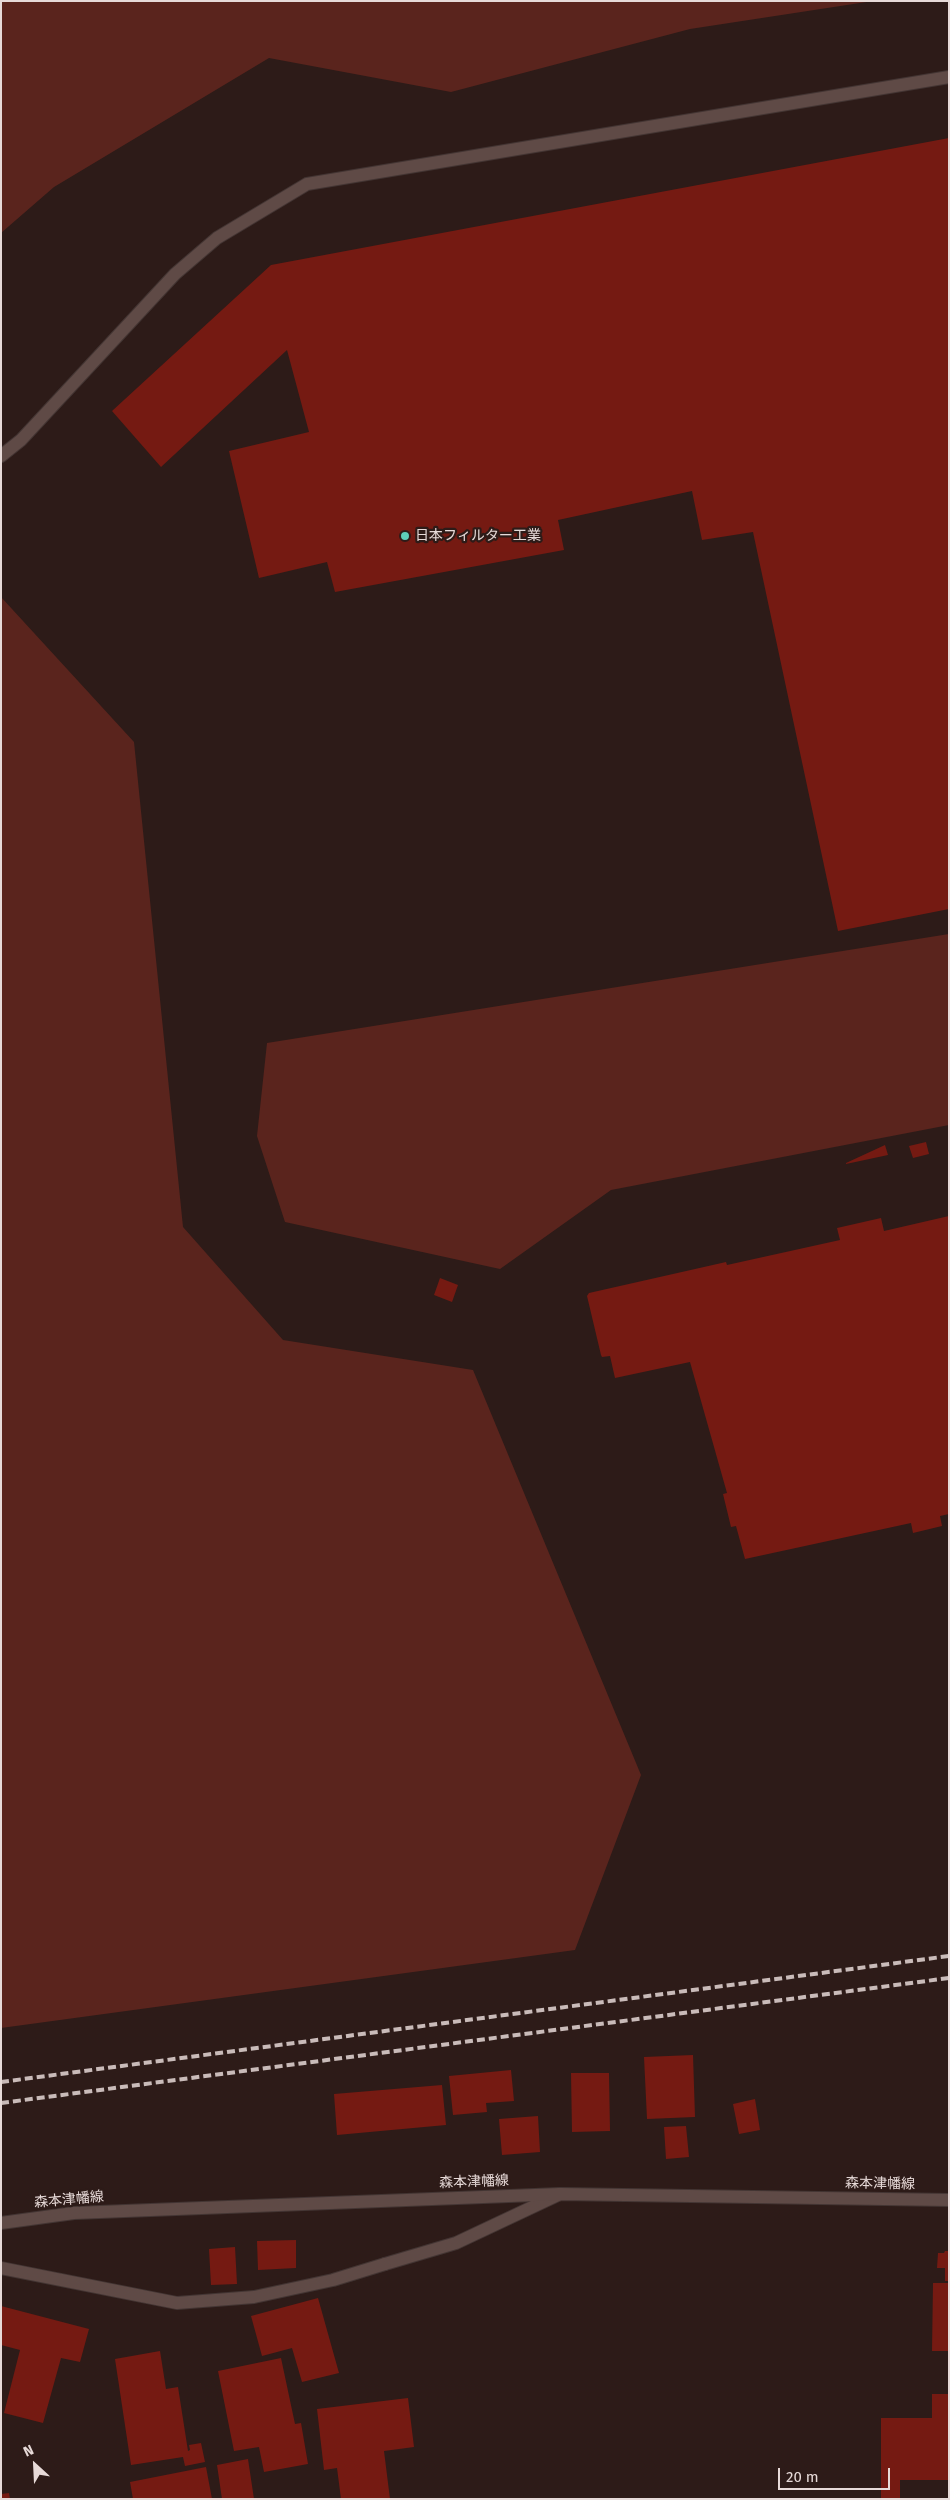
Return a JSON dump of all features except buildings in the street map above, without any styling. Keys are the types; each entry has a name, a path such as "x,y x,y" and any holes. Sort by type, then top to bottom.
{"street":[{"path":"1,456 21,440 175,274 217,238 306,184 949,77"},
{"path":"1,2268 177,2303 254,2296 333,2280 456,2243 560,2194"},
{"name":"森本津幡線","path":"1,2222 74,2213 560,2194 949,2200"}],"shaded area":[{"path":"1,1 873,1 690,29 451,92 269,58 54,187 1,233"},
{"path":"1,597 134,742 183,1227 283,1340 473,1370 641,1775 575,1950 1,2028"},
{"path":"949,934 949,1125 611,1190 500,1269 285,1222 257,1136 267,1043"}],"railway":[{"path":"1,2082 949,1956"},
{"path":"1,2103 949,1978"}],"place":[{"name":"日本フィルター工業","path":"405,536"}]}
